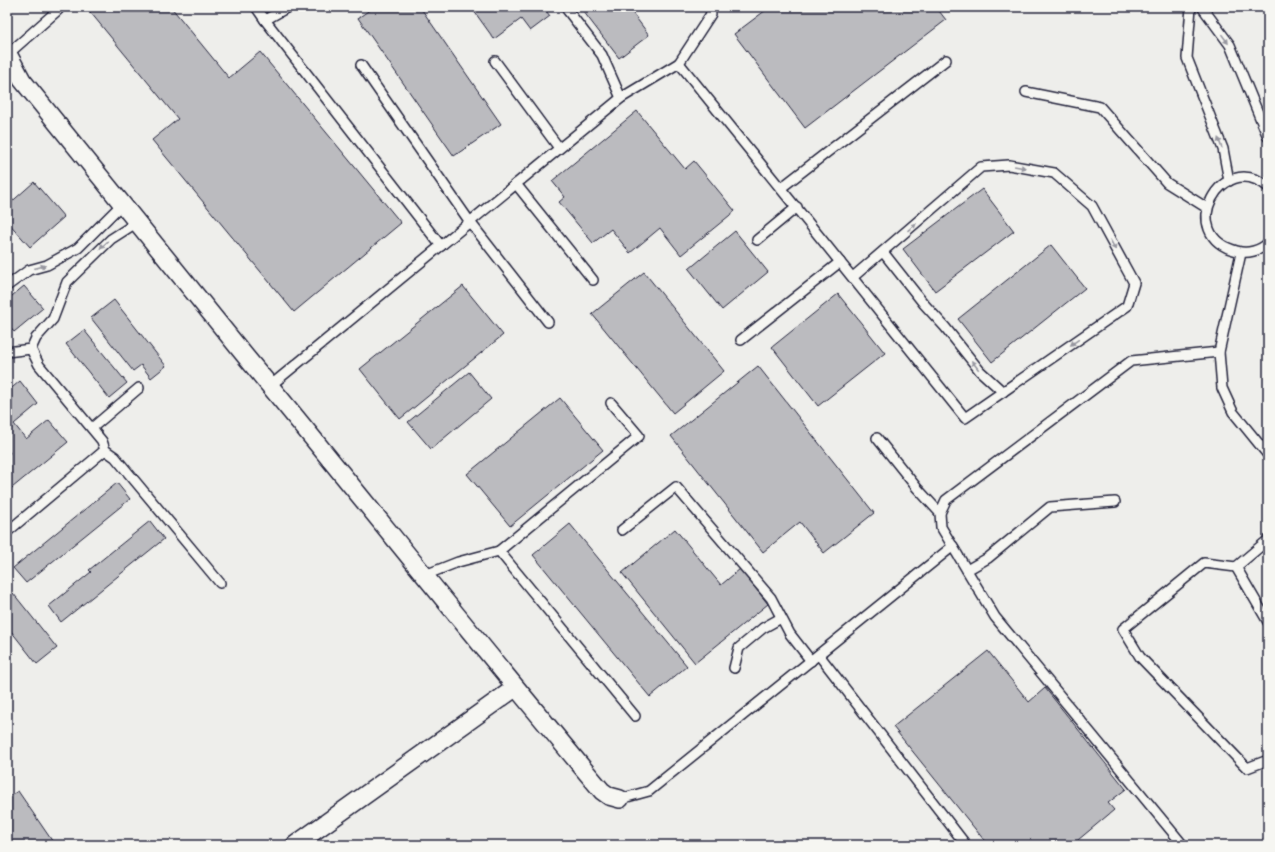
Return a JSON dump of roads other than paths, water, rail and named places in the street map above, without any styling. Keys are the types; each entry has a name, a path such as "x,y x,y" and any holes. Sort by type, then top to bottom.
{"street":[{"path":"7,53 22,80 136,222 425,575 515,688 602,791 609,796 620,799"},
{"path":"295,845 515,688"}],"lane":[{"path":"256,7 441,246"},
{"path":"265,20 288,7"},
{"path":"565,7 602,55 622,98"},
{"path":"270,386 622,98 679,63 711,14 710,7"},
{"path":"1191,7 1188,58 1223,148 1229,181"},
{"path":"1202,7 1230,45 1268,137"},
{"path":"7,53 58,10"},
{"path":"781,188 946,60"},
{"path":"495,61 559,148"},
{"path":"679,63 797,207 965,418 1127,306 1134,283 1092,206 1054,173 1009,165 981,167 853,277"},
{"path":"361,65 470,222 548,322"},
{"path":"1026,92 1100,107 1167,183 1207,208"},
{"path":"1268,187 1263,183 1252,179 1240,178 1229,181 1215,192 1211,197 1207,208 1207,221 1211,233 1219,243 1229,250 1241,253 1254,252 1268,244"},
{"path":"516,184 593,280"},
{"path":"7,286 29,270 47,265 78,248 122,204"},
{"path":"757,240 797,207"},
{"path":"31,349 36,338 53,319 66,282 111,239 136,222"},
{"path":"883,252 980,371 1003,392"},
{"path":"1241,253 1219,352 1222,388 1233,412 1268,455"},
{"path":"742,340 840,262"},
{"path":"7,352 31,349"},
{"path":"31,349 39,365 92,428 102,441 105,450 115,457 220,583"},
{"path":"1183,845 995,617 941,527 940,513 946,500 1131,361 1219,352"},
{"path":"92,428 139,388"},
{"path":"425,575 458,562 499,551 639,436 611,403"},
{"path":"877,438 917,488 940,513"},
{"path":"7,532 105,450"},
{"path":"622,530 676,487 771,598 790,634 815,658 966,845"},
{"path":"967,570 988,558 1050,507 1115,502"},
{"path":"1268,540 1236,566 1204,563 1123,629 1140,657 1247,768 1268,760"},
{"path":"620,799 649,791 953,546"},
{"path":"499,551 635,716"},
{"path":"1236,566 1268,622"},
{"path":"734,668 739,648 763,628 781,618"}]}
